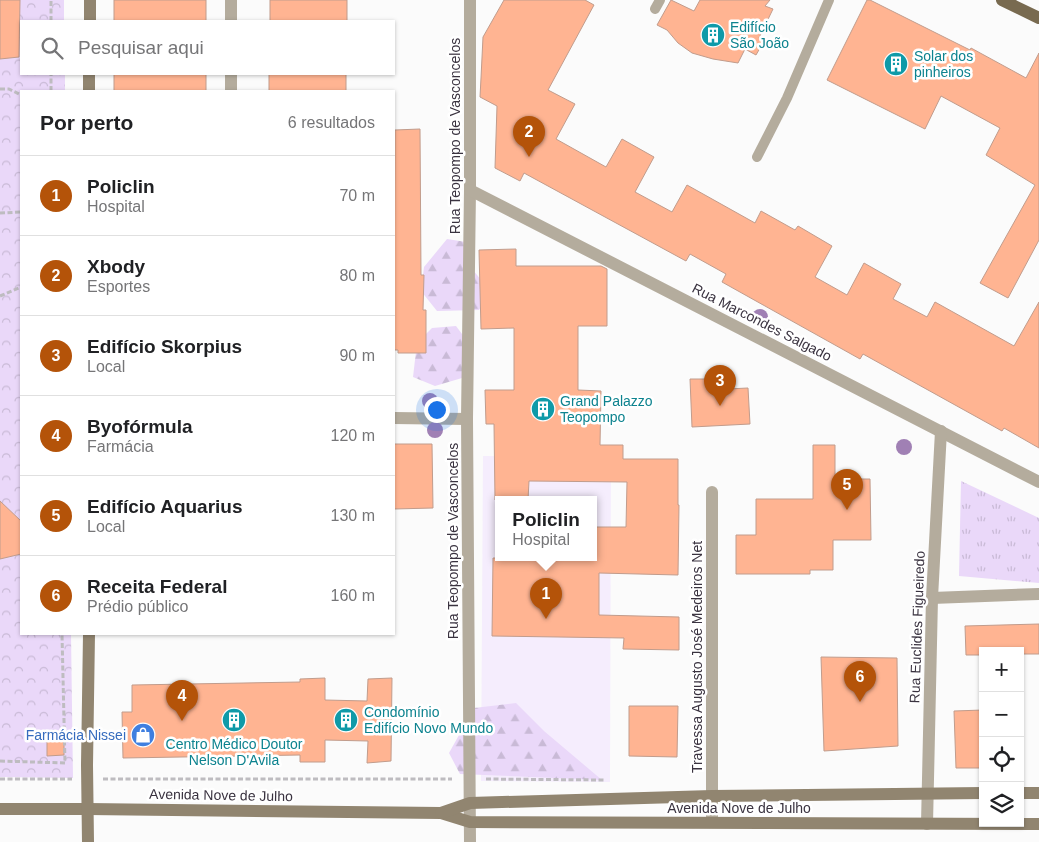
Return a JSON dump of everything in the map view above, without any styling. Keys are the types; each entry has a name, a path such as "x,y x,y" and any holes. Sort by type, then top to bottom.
{"main road":[{"path":"90,0 90,20"},
{"path":"1002,0 1019,4 1039,18"},
{"path":"89,75 89,90"},
{"path":"88,842 89,635"},
{"path":"1024,793 1039,792"},
{"name":"Avenida Nove de Julho","path":"441,813 470,803 712,796 979,793"},
{"name":"Avenida Nove de Julho","path":"0,809 441,813 470,822 1039,824"}],"street":[{"path":"231,0 231,20"},
{"name":"Rua Teopompo de Vasconcelos","path":"470,0 467,419 470,842"},
{"path":"231,75 231,90"},
{"name":"Rua Marcondes Salgado","path":"470,190 1039,482"},
{"path":"395,418 467,419"},
{"name":"Rua Euclides Figueiredo","path":"927,824 932,598 941,431"},
{"name":"Travessa Augusto José Medeiros Net","path":"712,492 712,822"},
{"path":"932,598 1039,594"}],"lane":[{"path":"757,156 786,98 829,0"}],"path":[{"path":"51,0 51,20"},
{"path":"51,75 51,90"},
{"path":"0,89 9,89 20,94"},
{"path":"0,213 20,212"},
{"path":"0,296 20,287"},
{"path":"0,761 65,763 62,635"},
{"path":"0,779 612,780"}],"shaded area":[{"path":"483,456 611,457 610,782 481,781"}],"green space":[{"path":"0,0 64,0 64,20 20,20 20,75 65,75 65,90 20,90 20,635 71,635 73,778 0,777"},
{"path":"447,239 466,242 468,264 491,292 479,310 437,311 421,291 424,267"},
{"path":"456,326 468,342 462,378 435,386 413,377 417,343 432,328"},
{"path":"961,481 1039,518 1039,583 959,576"},
{"path":"516,703 544,731 602,780 460,774 449,753 474,708"}],"building":[{"path":"0,0 20,0 19,57 0,59"},
{"path":"114,0 206,0 206,20 114,20"},
{"path":"270,0 347,0 347,20 270,20"},
{"path":"504,0 585,0 594,5 548,90 575,104 556,139 606,167 622,139 654,157 635,192 672,212 687,185 755,223 761,211 795,230 798,226 832,246 815,277 847,295 864,263 901,284 893,299 927,317 935,302 1014,346 1039,302 1039,448 1004,428 1002,431 863,354 860,359 722,282 726,274 690,254 686,261 524,173 520,181 495,168 497,106 480,97 483,37"},
{"name":"Edifício São João","path":"671,0 694,11 700,0 770,0 765,6 773,9 759,38 764,41 756,55 745,49 738,63 692,53 678,43 667,30 657,25"},
{"path":"867,0 970,50 971,48 1026,78 1039,53 1039,240 1008,298 980,283 1035,185 986,155 1000,128 941,96 925,129 827,80"},
{"path":"114,75 206,75 206,90 114,90"},
{"path":"269,75 346,75 346,90 269,90"},
{"path":"420,129 421,275 424,275 423,310 426,310 426,353 398,353 398,350 395,350 395,130"},
{"path":"516,249 516,266 601,266 607,269 607,326 578,326 578,390 601,391 600,445 623,445 623,459 678,459 678,575 599,573 599,615 679,617 679,650 623,649 624,638 492,636 493,558 495,558 495,561 597,561 597,527 626,527 627,482 529,481 528,496 495,496 495,500 494,424 486,424 485,390 514,390 514,328 481,329 479,250"},
{"path":"690,379 726,379 727,389 748,388 750,424 692,427"},
{"path":"395,444 432,444 433,508 395,509"},
{"path":"813,445 835,445 835,479 870,479 871,540 833,540 833,570 810,570 810,574 736,574 736,535 756,535 756,499 813,499"},
{"path":"0,501 20,520 20,554 0,559"},
{"path":"1039,624 1039,654 1024,654 1024,647 979,647 979,655 966,655 965,626"},
{"path":"821,657 897,658 898,746 824,751"},
{"path":"325,678 325,700 367,701 368,679 392,678 391,761 367,763 368,741 325,740 325,762 300,762 300,755 123,758 122,712 132,712 132,685 300,682 300,679"},
{"path":"629,706 678,706 677,757 629,756"},
{"path":"979,710 979,768 956,768 954,711"},
{"path":"47,736 64,736 64,755 47,756"}],"place":[{"name":"Edifício São João","path":"713,35"},
{"name":"Solar dos pinheiros","path":"896,64"},
{"name":"Xbody","path":"529,157"},
{"name":"Edifício Skorpius","path":"720,406"},
{"name":"Grand Palazzo Teopompo","path":"543,409"},
{"name":"Edifício Aquarius","path":"847,510"},
{"name":"Policlin","path":"546,619"},
{"name":"Receita Federal","path":"860,702"},
{"name":"Centro Médico Doutor Nelson D'Avila","path":"234,720"},
{"name":"Condomínio Edifício Novo Mundo","path":"346,720"},
{"name":"Byofórmula","path":"182,721"},
{"name":"Farmácia Nissei","path":"143,735"}]}
